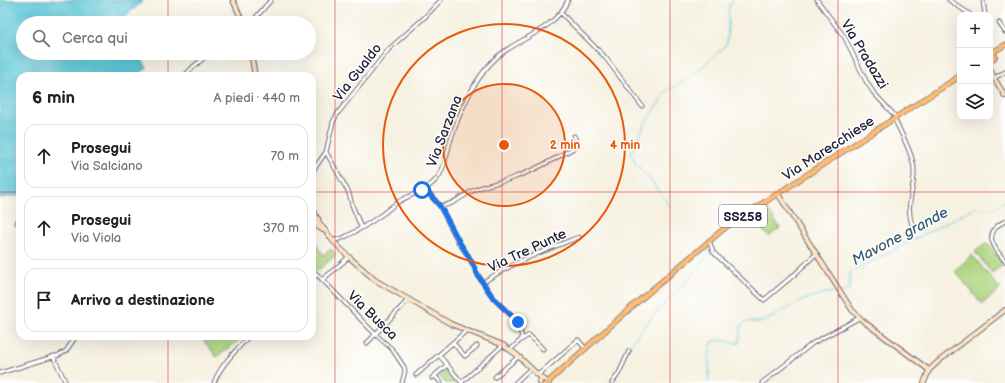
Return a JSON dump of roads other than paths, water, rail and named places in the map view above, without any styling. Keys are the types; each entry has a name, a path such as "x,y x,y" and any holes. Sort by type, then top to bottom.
{"main road":[{"path":"993,52 1005,46"},
{"name":"Via Marecchiese","path":"548,383 709,240 726,227 957,78"}],"street":[{"path":"233,0 240,16"},
{"path":"257,16 272,0"},
{"name":"Via Gualdo","path":"316,166 326,152 333,122 338,114 389,49 425,17 441,0"},
{"name":"Via Sarzana","path":"333,241 345,237 380,216 398,202 425,189 436,180 441,173 450,141 467,99 483,73 490,64 512,46 544,28 556,19 562,13 568,0"},
{"name":"Via Pradazzi","path":"817,0 845,38 870,86 895,117 913,162 914,170 909,210 913,228"},
{"path":"949,0 967,12"},
{"path":"983,0 985,12"},
{"path":"562,13 605,57 642,106"},
{"path":"999,23 1005,32"},
{"path":"188,72 202,60"},
{"path":"252,60 254,72"},
{"path":"1005,72 994,78 1005,96"},
{"path":"440,206 451,204 474,190 486,185 512,179 536,168 577,146 574,136"},
{"path":"326,152 349,193 361,227"},
{"path":"425,189 440,206 479,277 484,282 494,299 518,322 522,333 521,340"},
{"path":"778,194 852,310 860,318 929,370"},
{"path":"1005,221 997,226 991,239 992,244 1005,261"},
{"path":"316,224 349,257 375,280 408,300 466,331 503,345 548,383"},
{"name":"Via Tre Punte","path":"484,282 534,255 579,237"},
{"path":"709,240 713,252 764,300 816,254"},
{"path":"322,280 349,257"},
{"name":"Via Busca","path":"317,275 375,334 392,349 404,367 405,371 402,383"},
{"path":"367,343 408,300"},
{"path":"924,383 929,370 1005,310"},
{"path":"762,383 813,343 860,318"},
{"path":"416,375 466,331"},
{"path":"510,350 529,335 543,349"},
{"path":"0,373 66,351 73,340"},
{"path":"214,383 221,370 246,340"},
{"path":"539,376 578,340 586,349"},
{"path":"453,343 465,356 477,346"},
{"path":"439,355 462,383 503,345"},
{"path":"612,383 619,374 629,351"},
{"path":"53,356 66,383"},
{"path":"495,377 518,357"},
{"path":"441,383 433,377 447,366"},
{"path":"515,383 531,368"},
{"path":"539,376 540,383"}],"water":[{"path":"0,0 142,0 143,1 125,16 16,16 16,60 142,60 147,68 142,72 16,72 16,196 0,198"}],"waterway":[{"path":"259,16 274,0"},
{"path":"670,207 653,183 635,163 631,152 645,124 666,92 699,70 725,46 727,42 729,6 733,0"},
{"name":"Mavone grande","path":"842,292 850,288 850,273 976,207 992,210 1005,201"},
{"path":"620,366 625,354 650,319 703,261 709,252 708,245"},
{"name":"Mavone grande","path":"707,383 709,380 709,355 712,342 722,340 732,343 739,343 741,326 745,322 763,322 801,301 825,293 839,292"},
{"path":"972,338 987,330 1005,315"},
{"path":"927,383 930,372"},
{"path":"609,383 613,379"}]}
